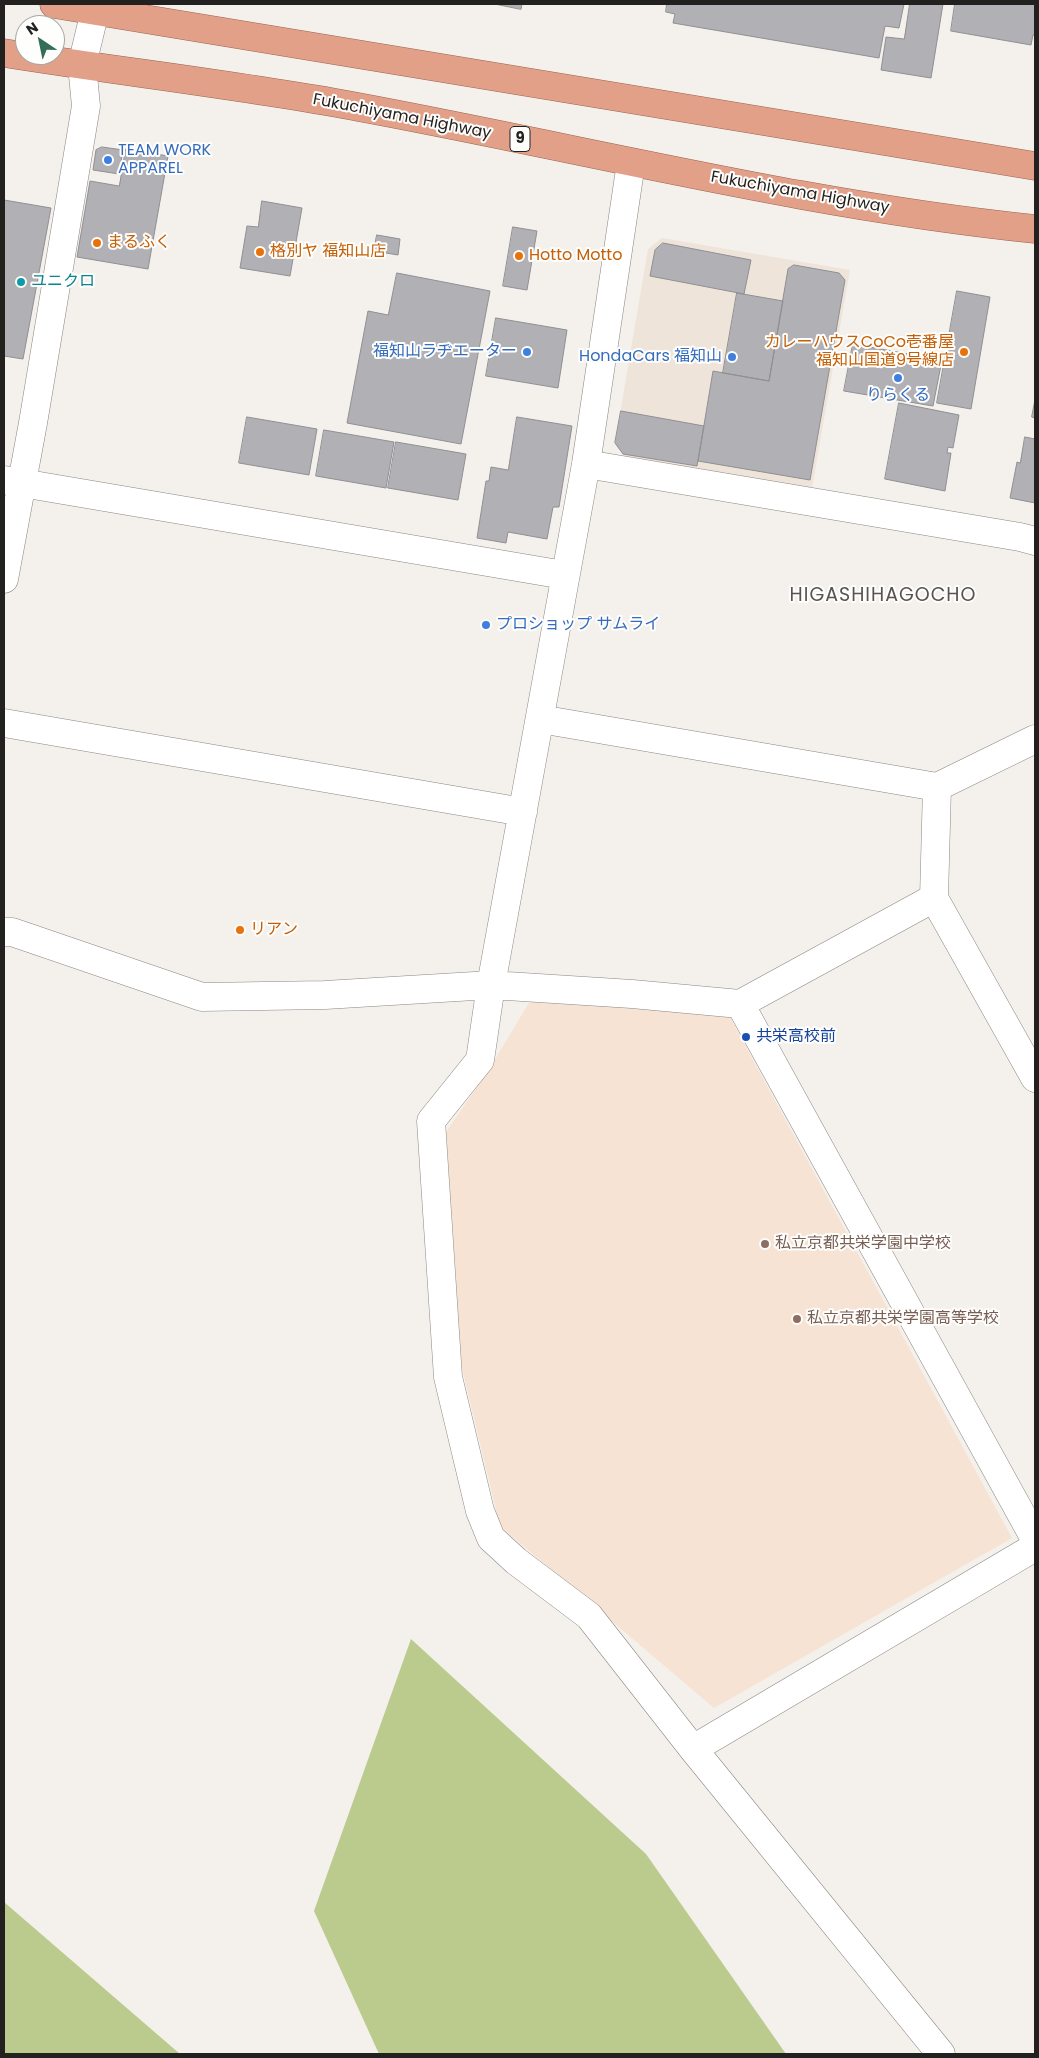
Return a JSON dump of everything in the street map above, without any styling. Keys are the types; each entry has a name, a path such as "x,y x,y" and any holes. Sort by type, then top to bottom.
{"highway":[{"path":"54,4 1035,166"},
{"name":"Fukuchiyama Highway","path":"4,53 340,104 580,151 631,163 919,215 1035,229"}],"street":[{"path":"4,578 12,481 34,423 86,106 82,65 95,11"},
{"path":"631,163 586,464 564,575 491,985 480,1060 431,1121 448,1377 480,1511 490,1538 516,1561 589,1616 693,1749 941,2054"},
{"path":"586,464 1020,537 1035,542"},
{"path":"12,481 564,575"},
{"path":"540,718 937,787 1035,739"},
{"path":"4,723 523,812"},
{"path":"937,787 934,898 1035,1078"},
{"path":"4,932 12,932 202,997 325,995 491,985 632,994 740,1004 934,898"},
{"path":"740,1004 1035,1539"},
{"path":"693,1749 1035,1547"}],"shaded area":[{"name":"HondaCars 福知山","path":"662,238 850,270 812,488 624,456 615,443 648,249"},
{"path":"533,996 728,1014 1012,1538 714,1708 500,1526 462,1368 446,1132 487,1073"}],"green space":[{"path":"411,1639 646,1854 786,2054 379,2054 314,1911"},
{"path":"4,1902 180,2054 4,2054"}],"building":[{"path":"495,4 522,4 521,9"},
{"path":"667,4 904,4 899,28 885,26 879,58 673,23 675,14 666,12"},
{"path":"910,4 943,4 931,78 881,70 886,37 904,39"},
{"path":"955,4 1035,4 1035,36 1033,35 1031,45 951,31"},
{"path":"102,147 123,150 119,174 93,170 96,150"},
{"path":"126,149 168,156 148,269 77,257 90,181 119,186"},
{"name":"ユニクロ","path":"4,200 51,208 23,359 4,356"},
{"path":"262,201 302,208 290,276 240,268 247,226 258,227"},
{"path":"513,227 537,231 527,290 503,286"},
{"path":"377,235 400,239 398,255 374,251"},
{"path":"663,243 751,260 744,294 650,276 655,250"},
{"path":"794,265 839,273 845,280 810,480 698,461 713,371 769,381 788,269"},
{"path":"397,273 490,291 461,444 347,423 368,311 388,315"},
{"path":"957,291 990,297 971,409 937,403"},
{"path":"737,293 783,301 769,381 723,373"},
{"path":"496,318 567,330 558,388 486,376"},
{"path":"853,344 942,360 933,406 844,391"},
{"path":"1035,400 1035,418 1032,417"},
{"path":"899,403 959,415 953,448 948,447 947,453 951,453 945,491 885,479"},
{"path":"621,411 704,426 697,466 623,454 615,443"},
{"path":"247,417 317,429 309,475 239,463"},
{"path":"517,417 572,426 559,507 553,507 547,539 508,532 506,543 477,538 486,481 489,481 491,467 508,470"},
{"path":"324,430 394,442 386,488 316,476"},
{"path":"1025,437 1035,439 1035,503 1010,498 1017,462 1020,463"},
{"path":"396,442 466,454 458,500 388,488"}],"place":[{"name":"TEAM WORK APPAREL","path":"108,160"},
{"name":"まるふく","path":"97,243"},
{"name":"格別ヤ 福知山店","path":"260,252"},
{"name":"Hotto Motto","path":"519,256"},
{"name":"ユニクロ","path":"21,282"},
{"name":"福知山ラヂエーター","path":"527,352"},
{"name":"カレーハウスCoCo壱番屋 福知山国道9号線店","path":"964,352"},
{"name":"HondaCars 福知山","path":"732,357"},
{"name":"りらくる","path":"898,378"},
{"name":"プロショップ サムライ","path":"486,625"},
{"name":"リアン","path":"240,930"},
{"name":"共栄高校前","path":"746,1037"},
{"name":"私立京都共栄学園中学校","path":"765,1244"},
{"name":"私立京都共栄学園高等学校","path":"797,1319"}],"district":[{"name":"HIGASHIHAGOCHO","path":"883,596"}]}
